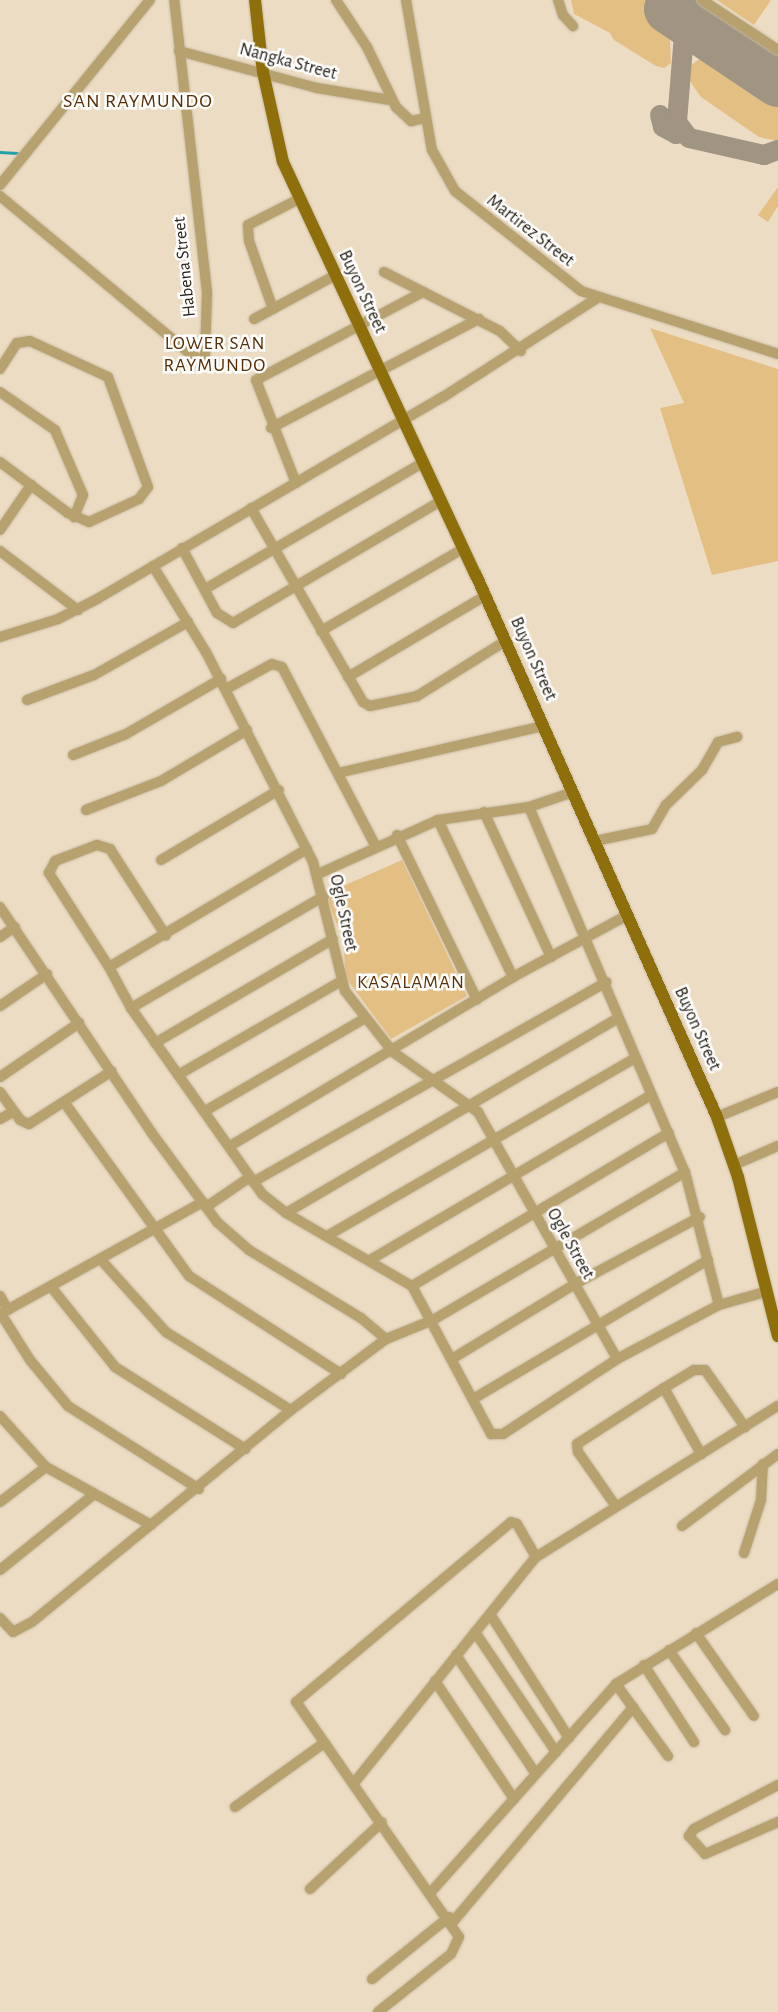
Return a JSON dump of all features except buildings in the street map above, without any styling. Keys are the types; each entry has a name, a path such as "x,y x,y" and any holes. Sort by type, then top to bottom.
{"main road":[{"name":"Buyon Street","path":"255,0 263,72 278,148 334,276 464,548 504,642 595,841 626,916 717,1117 734,1165 764,1292 778,1336"}],"street":[{"path":"0,185 150,0"},
{"name":"Habena Street","path":"0,196 187,352 205,357 207,292 174,0"},
{"path":"336,0 367,47 390,100 407,119 426,118"},
{"name":"Martirez Street","path":"406,0 435,159 455,191 523,248 597,298 778,354"},
{"path":"558,0 563,15 573,26"},
{"path":"702,0 778,50"},
{"name":"Nangka Street","path":"179,51 263,72 316,88 390,100"},
{"path":"273,309 249,241 248,225 299,199"},
{"path":"384,272 479,319 511,339 521,351"},
{"path":"254,319 334,276"},
{"path":"296,483 271,428 255,383 258,377 423,292"},
{"path":"0,637 78,610 521,351 597,298"},
{"path":"271,428 479,319"},
{"path":"0,368 17,342 30,340 91,366 112,382 148,487 139,499 102,519 89,522 74,517 0,462"},
{"path":"0,392 55,430 82,495 74,517"},
{"path":"205,589 424,462"},
{"path":"0,530 31,485"},
{"path":"182,548 217,612 233,623 296,588 442,501"},
{"path":"251,508 363,702 389,705 436,686 504,642"},
{"path":"321,631 464,548"},
{"path":"0,551 78,610"},
{"name":"Ogle Street","path":"153,566 188,622 226,689 279,790 307,849 318,874 324,896 340,982 364,1019 393,1052 472,1103 556,1250 573,1285 617,1359"},
{"path":"348,677 485,596"},
{"path":"27,700 103,671 188,622"},
{"path":"226,689 280,664 375,845"},
{"path":"73,755 126,734 220,678"},
{"path":"338,773 543,726"},
{"path":"86,810 162,781 247,730"},
{"path":"595,841 652,829 666,805 702,770 718,742 737,737"},
{"path":"161,860 279,790"},
{"path":"318,874 397,835 438,820 529,807 573,792"},
{"path":"529,807 606,982 617,1019 634,1060 669,1133 685,1172 700,1217 719,1305"},
{"path":"484,812 551,957"},
{"path":"438,820 513,977"},
{"path":"397,835 477,1000"},
{"path":"166,936 110,849 97,845 55,861 49,873 109,967 131,1008 230,1146 252,1180 286,1213 412,1286 433,1320 490,1433 499,1435 617,1359 719,1305 764,1292"},
{"path":"109,967 166,936 307,849"},
{"path":"131,1008 324,896"},
{"path":"0,907 204,1205 237,1241 352,1312 386,1339"},
{"path":"230,1146 393,1052 513,977 626,916"},
{"path":"0,937 14,927"},
{"path":"155,1043 333,940"},
{"path":"0,1006 47,974"},
{"path":"178,1074 340,982"},
{"path":"3,1313 252,1180 606,982"},
{"path":"205,1111 364,1019"},
{"path":"286,1213 617,1019"},
{"path":"0,1077 79,1022"},
{"path":"327,1236 494,1142 634,1060"},
{"path":"0,1092 13,1112 29,1124 112,1071"},
{"path":"717,1117 778,1092"},
{"path":"370,1260 514,1178 650,1096"},
{"path":"64,1102 155,1233 190,1276 214,1295 340,1374"},
{"path":"0,1119 13,1112"},
{"path":"412,1286 669,1133"},
{"path":"734,1165 778,1146"},
{"path":"0,1618 10,1631 19,1631 199,1489 291,1410 386,1339 433,1320 556,1250 685,1172"},
{"path":"452,1359 573,1285 700,1217"},
{"path":"473,1399 596,1323 708,1260"},
{"path":"102,1261 166,1332 291,1410"},
{"path":"52,1288 115,1366 245,1449"},
{"path":"0,1296 3,1313 30,1360 68,1406 199,1489"},
{"path":"615,1505 578,1452 577,1444 694,1370 705,1370 746,1427"},
{"path":"664,1388 701,1454"},
{"path":"354,1783 536,1557 615,1505 778,1406"},
{"path":"2,1422 46,1467 150,1526"},
{"path":"682,1526 762,1464 778,1454"},
{"path":"744,1553 761,1500 762,1464"},
{"path":"0,1502 46,1467"},
{"path":"0,1570 93,1495"},
{"path":"378,2012 451,1954 459,1941 451,1920 296,1702 511,1522 517,1524 536,1557"},
{"path":"431,1892 616,1684 696,1632 778,1584"},
{"path":"490,1614 569,1738"},
{"path":"475,1632 556,1752"},
{"path":"696,1632 754,1716"},
{"path":"669,1650 725,1730"},
{"path":"456,1655 536,1774"},
{"path":"644,1665 694,1742"},
{"path":"435,1681 514,1799"},
{"path":"616,1684 668,1756"},
{"path":"372,1979 451,1920 633,1707"},
{"path":"235,1807 324,1743"},
{"path":"778,1785 694,1829 688,1836 705,1854 778,1822"},
{"path":"310,1889 382,1822"}],"shaded area":[{"path":"571,0 675,0 661,23 670,39 671,63 664,68 656,66 614,40 610,33 574,14"},
{"path":"687,0 778,55 778,60"},
{"path":"717,0 771,0 754,25"},
{"path":"706,54 778,101 778,141 759,137 701,97 690,81 690,66"},
{"path":"778,187 778,206 768,222 758,215"},
{"path":"650,328 778,369 778,561 712,575 660,408 684,403"},
{"path":"402,860 467,996 391,1039 346,978 343,940 325,894"}],"waterway":[{"path":"0,152 17,153"}],"taxiway":[{"path":"660,115 663,127 676,134 684,35 695,33 717,41"},
{"path":"676,121 689,138 764,155 778,150"}],"runway":[{"path":"669,9 778,82"}],"district":[{"name":"SAN RAYMUNDO","path":"138,101"},
{"name":"LOWER SAN RAYMUNDO","path":"215,355"},
{"name":"KASALAMAN","path":"411,983"}]}
